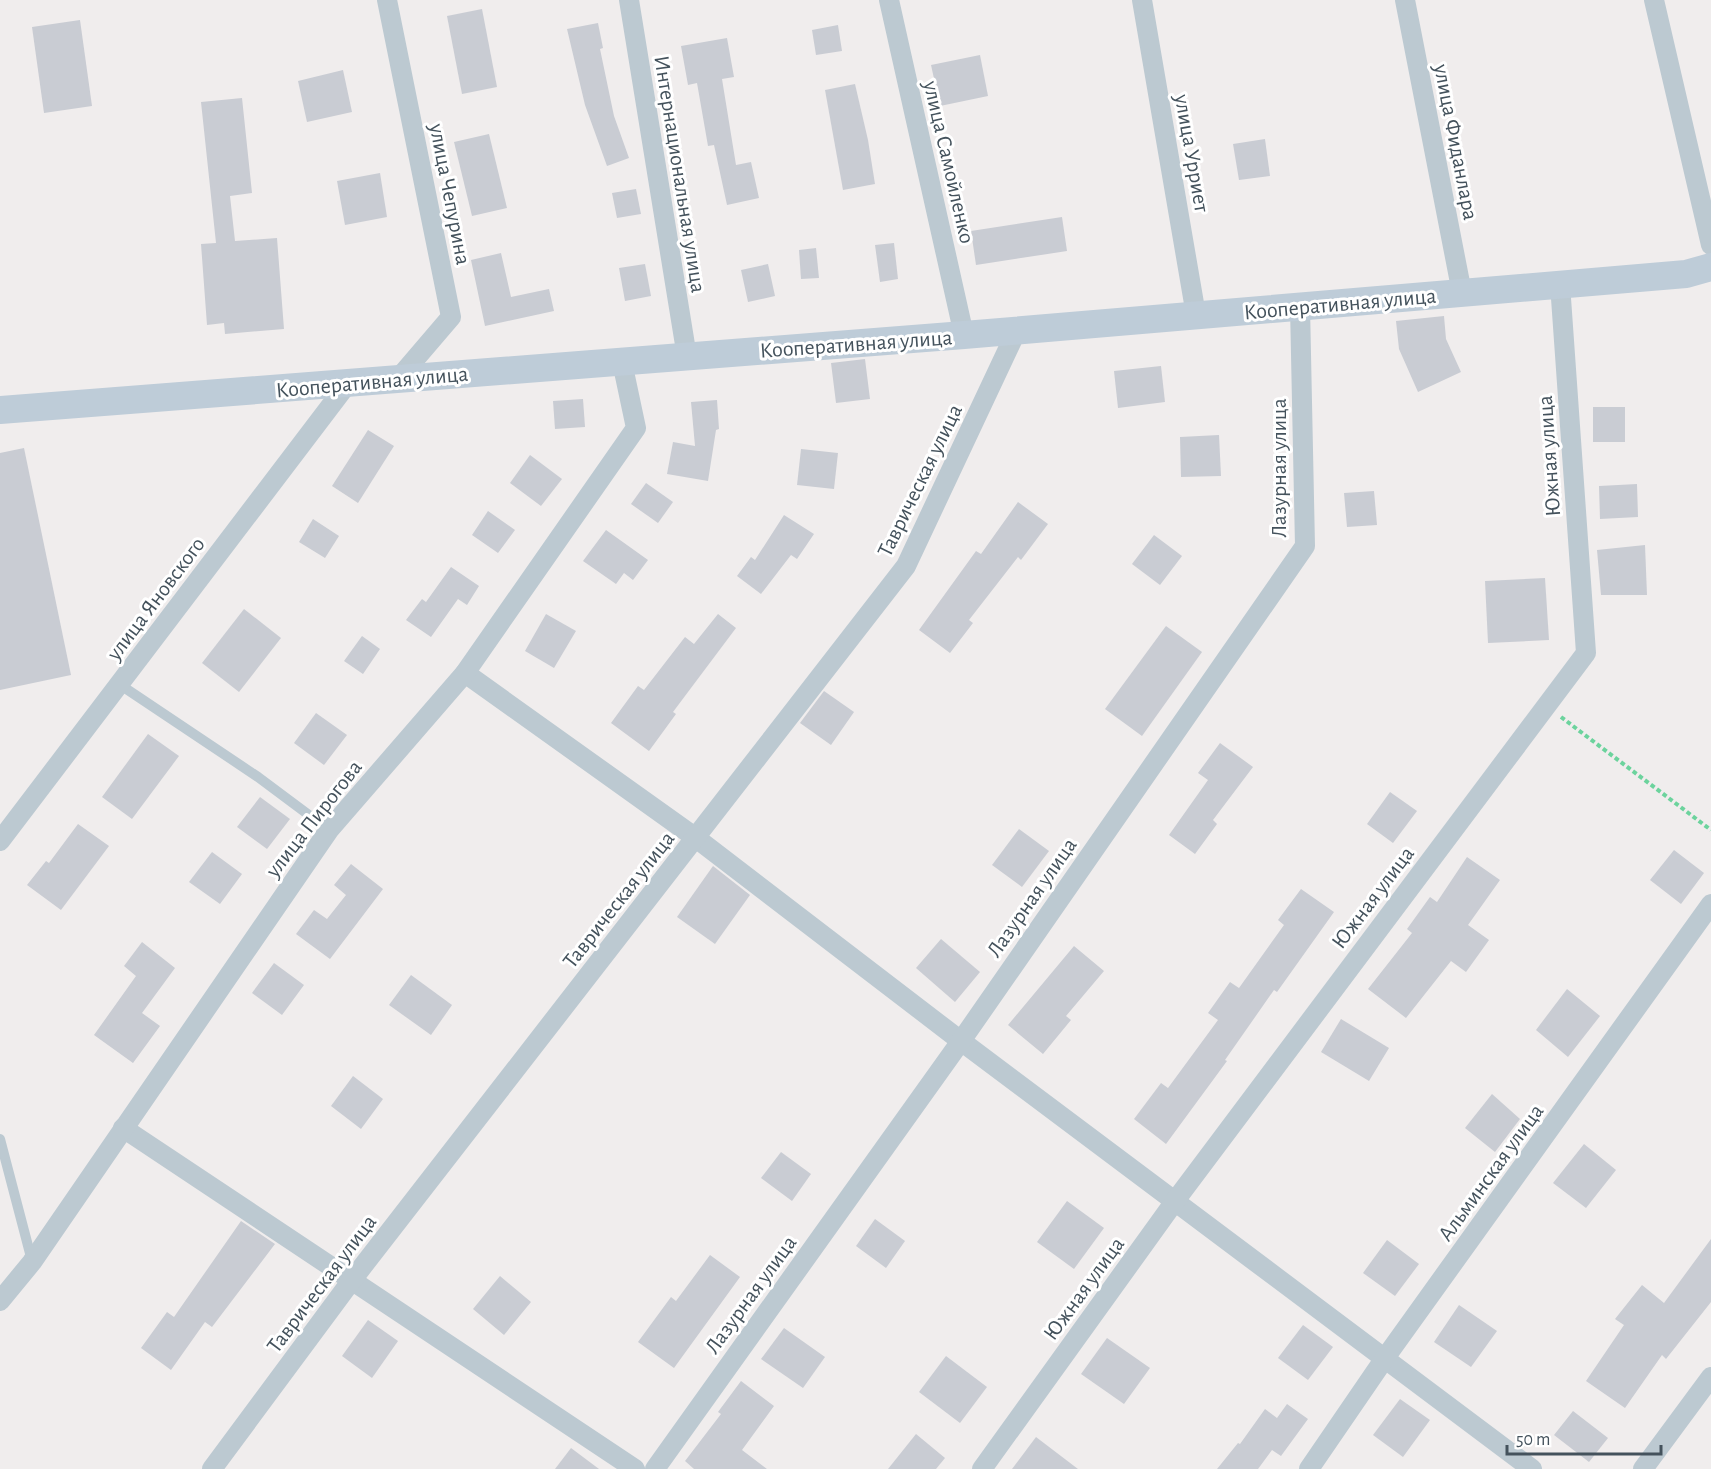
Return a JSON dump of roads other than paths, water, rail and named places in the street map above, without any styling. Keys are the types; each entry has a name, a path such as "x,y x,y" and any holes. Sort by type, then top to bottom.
{"street":[{"name":"улица Чепурина","path":"387,0 451,317 398,380"},
{"name":"Интернациональная улица","path":"629,0 687,357"},
{"name":"улица Самойленко","path":"889,0 964,335"},
{"name":"улица Урриет","path":"1142,0 1196,315"},
{"name":"улица Фиданлара","path":"1405,0 1462,292"},
{"path":"1654,0 1711,245"},
{"name":"Кооперативная улица","path":"0,411 964,335 1686,274 1711,267"},
{"name":"Южная улица","path":"982,1469 1175,1201 1586,653 1560,284"},
{"name":"Лазурная улица","path":"655,1469 961,1041 1305,546 1300,306"},
{"name":"Таврическая улица","path":"212,1469 352,1280 906,566 1017,330"},
{"name":"улица Пирогова","path":"0,1301 32,1262 329,830 465,673 636,428 622,362"},
{"name":"улица Яновского","path":"0,841 348,383"},
{"path":"465,673 696,838 961,1041 1532,1469"},
{"name":"Альминская улица","path":"1310,1469 1385,1358 1711,904"},
{"path":"123,1128 635,1469"},
{"path":"1643,1469 1711,1377"}],"lane":[{"path":"119,684 258,777 329,830"},
{"path":"0,1139 32,1262"}]}
